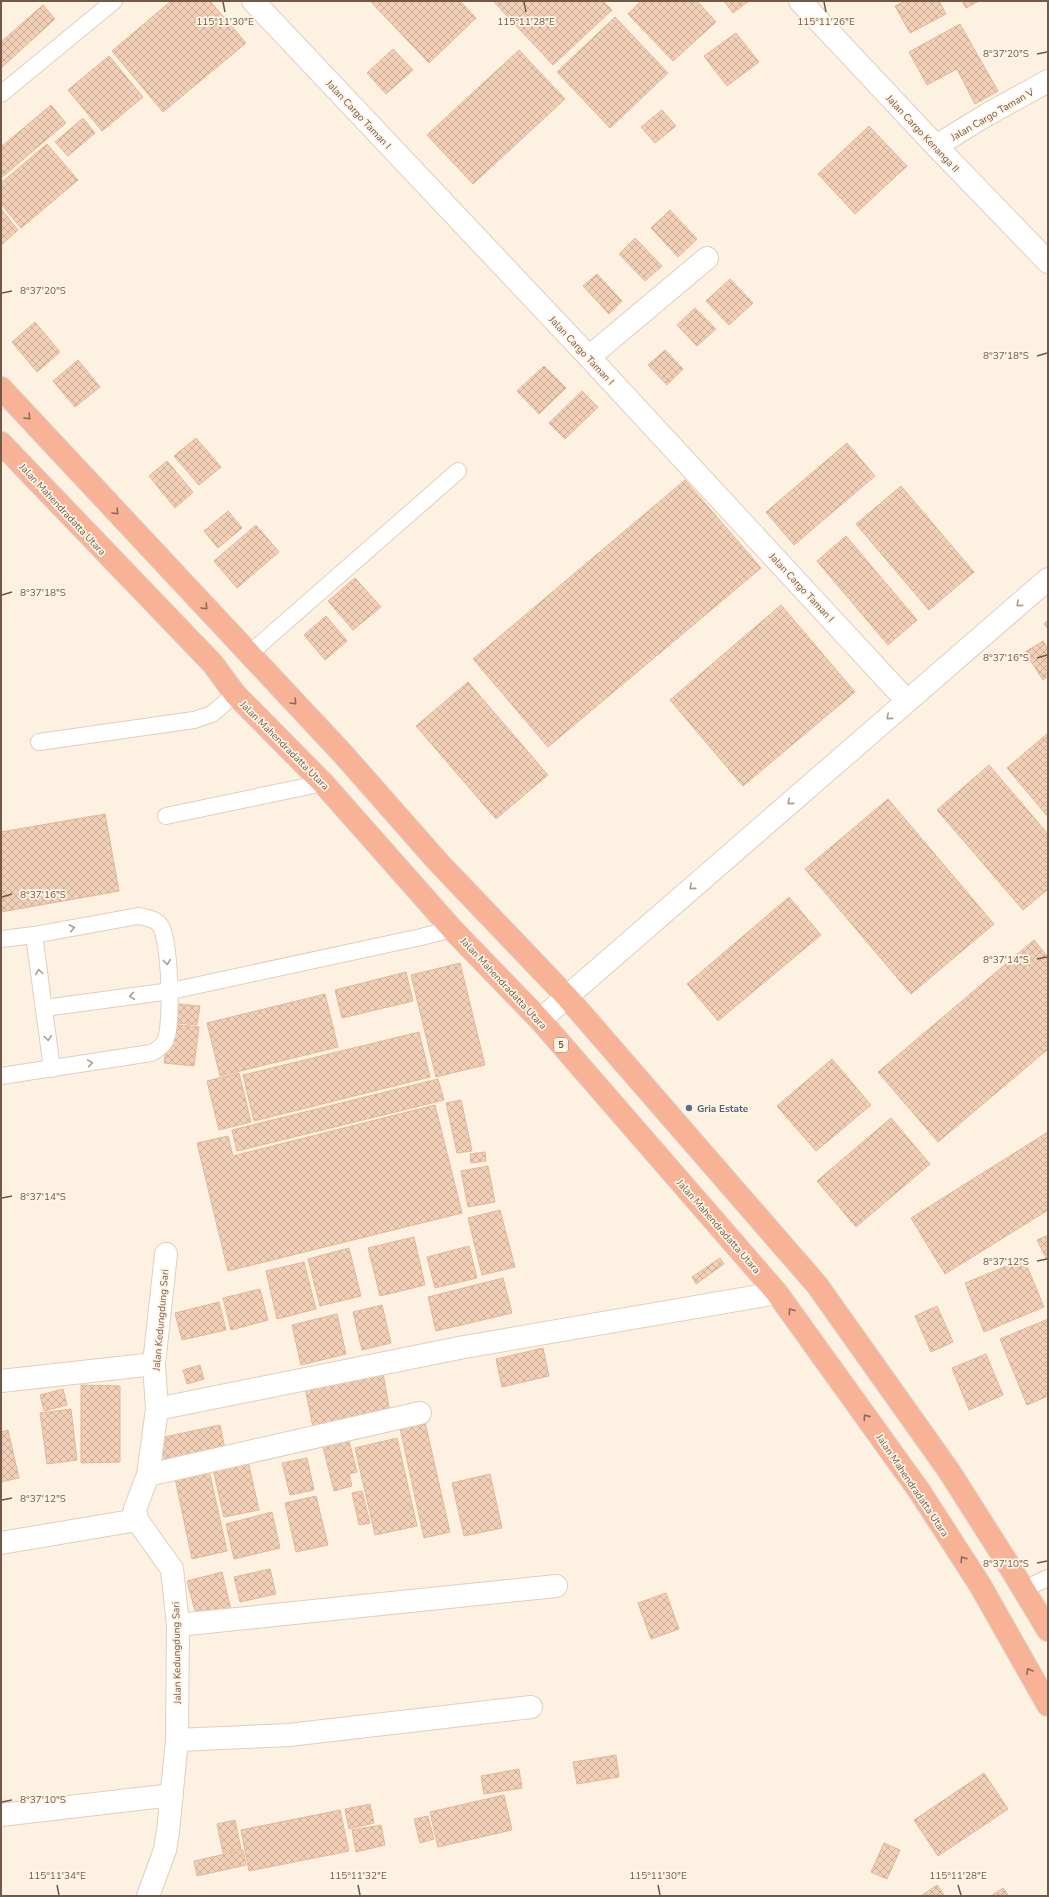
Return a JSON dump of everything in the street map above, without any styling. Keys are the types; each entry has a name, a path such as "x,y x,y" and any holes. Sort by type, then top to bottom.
{"highway":[{"path":"1,388 343,754 438,863 567,997 817,1285 949,1471 1024,1589 1048,1630"},
{"name":"Jalan Mahendradatta Utara","path":"1,443 213,664 235,694 323,783 452,928 540,1020 777,1293 920,1492 980,1585 1048,1705"}],"street":[{"name":"Jalan Cargo Taman I","path":"253,1 589,357 907,701"},
{"name":"Jalan Cargo Kenanga II","path":"800,1 936,146 1048,262"},
{"name":"Jalan Cargo Taman V","path":"936,146 988,114 1048,81"},
{"path":"589,357 707,258"},
{"path":"540,1020 1048,579"},
{"name":"Jalan Kedungdung Sari","path":"148,1896 165,1850 172,1795 177,1740 178,1625 172,1569 137,1520 134,1509 148,1475 157,1409 154,1364 166,1254"},
{"path":"157,1409 464,1347 777,1293"},
{"path":"1,1381 154,1364"},
{"path":"148,1475 420,1414"},
{"path":"1,1543 137,1520"},
{"path":"178,1625 556,1586"},
{"path":"177,1740 289,1734 531,1708"},
{"path":"1,1815 172,1795"}],"lane":[{"path":"1,94 114,1"},
{"path":"249,654 458,471"},
{"path":"39,742 194,720 212,714 235,694"},
{"path":"166,816 323,783"},
{"path":"1,939 34,936 138,916 148,917 160,925 164,935 171,991 166,1040 160,1048 152,1053 1,1076"},
{"path":"44,1008 171,991 421,937 452,928"},
{"path":"34,936 52,1069"},
{"path":"1024,1589 1048,1578"}],"building":[{"path":"171,1 210,1 246,43 163,112 112,51"},
{"path":"370,1 460,1 476,18 429,63"},
{"path":"493,1 603,1 612,10 553,65"},
{"path":"641,1 697,1 716,22 673,61 628,14"},
{"path":"724,1 749,1 733,13"},
{"path":"905,1 939,1 946,14 910,33 895,6"},
{"path":"962,1 979,1 966,8"},
{"path":"43,5 55,19 1,68 1,42"},
{"path":"615,17 668,73 610,128 557,72"},
{"path":"960,24 998,91 975,104 957,69 927,85 909,52"},
{"path":"736,33 759,62 727,86 704,56"},
{"path":"393,49 413,70 386,94 367,73"},
{"path":"519,50 565,99 473,184 427,135"},
{"path":"109,56 143,97 102,131 68,90"},
{"path":"51,105 66,123 1,178 1,147"},
{"path":"662,110 676,126 655,143 641,127"},
{"path":"83,118 95,133 68,156 55,142"},
{"path":"869,126 907,166 855,214 818,174"},
{"path":"47,144 78,180 21,228 1,204 1,183"},
{"path":"1,209 18,230 1,245"},
{"path":"670,210 697,239 678,257 651,228"},
{"path":"635,238 662,266 645,281 619,254"},
{"path":"597,274 622,301 609,314 583,286"},
{"path":"730,279 753,303 729,325 706,301"},
{"path":"695,308 716,329 697,346 677,325"},
{"path":"35,322 60,352 37,372 12,342"},
{"path":"665,350 683,369 667,385 648,365"},
{"path":"78,360 100,387 75,407 53,381"},
{"path":"544,366 566,388 539,414 517,391"},
{"path":"582,391 598,407 565,439 549,423"},
{"path":"196,438 221,467 199,485 174,456"},
{"path":"847,443 875,476 794,545 766,512"},
{"path":"167,461 193,492 175,508 149,476"},
{"path":"685,480 761,568 548,747 473,659"},
{"path":"901,486 974,572 929,610 856,524"},
{"path":"228,511 242,528 218,548 204,531"},
{"path":"256,525 279,552 237,588 214,561"},
{"path":"846,536 917,620 888,645 817,561"},
{"path":"355,578 381,607 353,630 328,601"},
{"path":"781,605 855,692 743,786 670,700"},
{"path":"326,616 347,641 325,660 304,635"},
{"path":"1048,620 1048,629 1044,624"},
{"path":"1043,641 1048,649 1048,676 1043,680 1025,652"},
{"path":"468,682 548,775 496,819 416,726"},
{"path":"1048,733 1048,817 1007,768"},
{"path":"989,765 1048,834 1048,889 1023,910 937,810"},
{"path":"888,799 994,924 911,994 805,869"},
{"path":"105,814 119,891 1,912 1,832"},
{"path":"789,897 821,935 718,1021 687,984"},
{"path":"1034,940 1048,957 1048,1049 938,1142 878,1072"},
{"path":"460,963 485,1065 436,1077 411,975"},
{"path":"406,972 413,1001 342,1018 335,990"},
{"path":"325,994 338,1047 220,1076 207,1023"},
{"path":"179,1004 200,1006 197,1025 177,1023"},
{"path":"169,1024 199,1027 194,1066 164,1063"},
{"path":"419,1032 430,1077 254,1121 243,1075"},
{"path":"832,1059 871,1105 816,1151 777,1106"},
{"path":"239,1073 251,1122 219,1130 207,1081"},
{"path":"438,1079 444,1100 237,1151 232,1130"},
{"path":"461,1100 472,1151 457,1153 446,1103"},
{"path":"435,1105 462,1213 228,1271 197,1143 228,1136 233,1156"},
{"path":"891,1118 930,1164 856,1227 817,1181"},
{"path":"1048,1132 1048,1210 945,1274 911,1218"},
{"path":"485,1152 486,1161 471,1163 470,1154"},
{"path":"488,1166 495,1202 468,1207 461,1171"},
{"path":"500,1210 515,1267 482,1275 468,1218"},
{"path":"1048,1235 1048,1262 1037,1240"},
{"path":"414,1237 425,1285 380,1296 368,1248"},
{"path":"469,1246 477,1278 435,1288 427,1257"},
{"path":"349,1248 361,1296 320,1306 308,1259"},
{"path":"720,1258 724,1264 696,1284 692,1277"},
{"path":"1024,1259 1044,1307 984,1332 965,1283"},
{"path":"304,1262 316,1309 277,1319 266,1271"},
{"path":"503,1278 512,1313 436,1331 428,1297"},
{"path":"260,1289 268,1320 231,1330 223,1298"},
{"path":"219,1302 226,1330 182,1340 175,1313"},
{"path":"382,1305 391,1343 362,1350 353,1312"},
{"path":"937,1306 953,1342 931,1352 915,1316"},
{"path":"337,1314 346,1354 301,1365 292,1325"},
{"path":"1048,1319 1048,1396 1027,1405 1000,1339"},
{"path":"543,1348 549,1376 502,1387 496,1359"},
{"path":"986,1354 1003,1395 969,1410 952,1368"},
{"path":"200,1365 204,1379 187,1384 183,1370"},
{"path":"383,1373 390,1412 313,1427 305,1388"},
{"path":"81,1385 120,1386 120,1462 81,1463"},
{"path":"63,1389 67,1405 44,1411 40,1395"},
{"path":"71,1409 77,1460 47,1464 40,1413"},
{"path":"425,1422 450,1532 424,1538 400,1428"},
{"path":"220,1425 225,1449 165,1462 160,1438"},
{"path":"8,1430 19,1478 1,1482 1,1432"},
{"path":"347,1433 357,1472 349,1474 352,1486 334,1491 321,1439"},
{"path":"397,1438 417,1526 375,1535 355,1448"},
{"path":"307,1458 314,1490 290,1495 282,1463"},
{"path":"248,1461 259,1510 224,1517 213,1469"},
{"path":"209,1470 227,1551 192,1559 175,1478"},
{"path":"490,1474 502,1528 464,1536 452,1483"},
{"path":"362,1491 370,1523 359,1525 352,1493"},
{"path":"316,1496 328,1545 296,1552 285,1503"},
{"path":"272,1512 280,1548 234,1559 226,1524"},
{"path":"270,1569 276,1594 240,1602 234,1577"},
{"path":"222,1572 232,1614 198,1622 187,1581"},
{"path":"666,1593 679,1629 651,1639 638,1603"},
{"path":"616,1755 619,1777 577,1784 573,1762"},
{"path":"519,1769 522,1788 484,1794 481,1776"},
{"path":"984,1773 1008,1809 938,1856 914,1820"},
{"path":"504,1795 512,1830 438,1847 430,1812"},
{"path":"370,1804 374,1823 349,1829 345,1809"},
{"path":"340,1810 349,1851 249,1871 241,1830"},
{"path":"428,1816 434,1839 420,1843 414,1819"},
{"path":"235,1820 241,1849 223,1853 217,1824"},
{"path":"381,1825 385,1845 356,1852 352,1830"},
{"path":"884,1843 900,1850 887,1879 871,1872"},
{"path":"243,1850 246,1865 197,1876 194,1861"},
{"path":"937,1885 945,1896 921,1896"},
{"path":"1003,1888 1009,1896 991,1896"}],"place":[{"name":"Gria Estate","path":"689,1108"}]}
